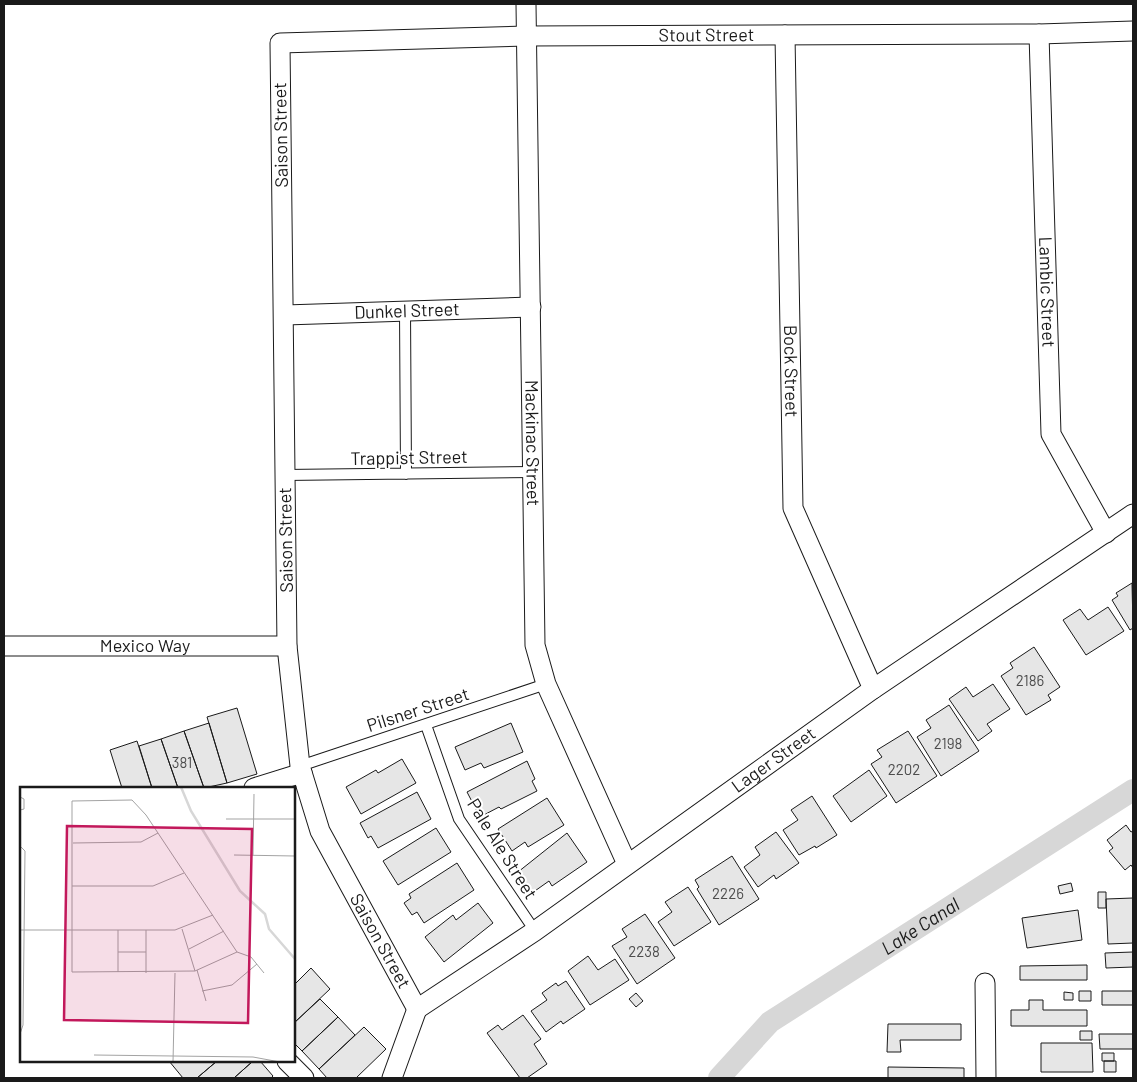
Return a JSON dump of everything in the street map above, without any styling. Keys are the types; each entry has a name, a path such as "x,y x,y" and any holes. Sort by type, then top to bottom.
{"street":[{"name":"Mackinac Street","path":"526,4 535,645 546,684 627,864"},
{"name":"Stout Street","path":"280,43 526,36 1039,34 1133,31"},
{"name":"Lambic Street","path":"1039,34 1051,434 1106,534"},
{"name":"Bock Street","path":"785,35 792,508 873,689"},
{"name":"Saison Street","path":"280,43 285,315 287,646 301,770 320,831 417,1009"},
{"name":"Dunkel Street","path":"285,315 531,307"},
{"name":"Lager Street","path":"417,1009 535,931 873,689 1106,534 1133,514"},
{"name":"Mexico Way","path":"4,646 287,646"},
{"path":"257,787 301,770"},
{"path":"985,983 986,1078"},
{"path":"392,1078 417,1009"},
{"path":"288,1062 304,1078"}],"lane":[{"path":"405,311 406,474"},
{"name":"Trappist Street","path":"285,475 533,472"},
{"name":"Pilsner Street","path":"301,770 546,684"},
{"name":"Pale Ale Street","path":"426,725 460,819 535,931"}],"building":[{"path":"1132,583 1133,628 1130,630 1112,600 1118,596 1116,593"},
{"path":"1108,607 1124,631 1086,655 1063,620 1080,609 1088,620"},
{"path":"1034,647 1060,687 1048,695 1051,700 1026,715 1001,676 1013,668 1010,663"},
{"path":"993,684 1010,709 987,724 992,731 978,741 949,699 966,687 973,697"},
{"path":"949,705 979,751 941,776 917,737 931,728 926,720"},
{"path":"237,708 257,774 227,783 207,717"},
{"path":"209,723 227,783 204,787 184,731"},
{"path":"511,723 523,752 484,768 481,763 465,770 455,747"},
{"path":"184,731 204,787 178,787 161,739"},
{"path":"908,731 937,776 896,803 871,764 882,757 877,750"},
{"path":"161,739 178,787 152,787 139,746"},
{"path":"137,741 152,787 122,787 110,750"},
{"path":"402,759 416,783 361,814 346,787 376,770 378,773"},
{"path":"527,761 535,779 532,781 537,791 480,817 467,792"},
{"path":"869,770 887,796 851,822 833,796"},
{"path":"417,792 431,819 378,848 371,836 368,838 360,823"},
{"path":"812,796 837,835 816,848 815,846 799,855 783,830 798,820 791,810"},
{"path":"547,798 564,825 528,847 525,842 512,851 498,829"},
{"path":"1126,825 1131,832 1133,831 1133,868 1131,865 1125,870 1109,851 1113,848 1107,840"},
{"path":"436,828 451,852 398,885 383,861"},
{"path":"776,832 799,863 776,879 774,875 758,887 744,867 760,855 755,847"},
{"path":"567,833 587,862 552,886 549,881 532,893 518,872"},
{"path":"732,856 759,899 719,925 697,889 699,887 695,880"},
{"path":"457,863 474,890 424,923 417,912 412,915 404,903 411,898 409,894"},
{"path":"1071,883 1073,891 1060,894 1058,886"},
{"path":"688,887 711,922 674,946 658,922 672,912 665,902"},
{"path":"1098,892 1106,892 1106,908 1098,908"},
{"path":"1133,898 1133,943 1108,944 1106,899"},
{"path":"478,903 493,923 444,962 425,937 453,915 456,920"},
{"path":"1078,910 1082,940 1027,948 1022,918"},
{"path":"645,914 675,958 637,984 612,946 627,937 622,929"},
{"path":"1133,952 1133,967 1106,968 1105,953"},
{"path":"588,956 598,970 615,959 629,980 590,1005 568,971"},
{"path":"1087,965 1087,980 1020,980 1020,966"},
{"path":"311,968 330,989 295,1022 295,984"},
{"path":"566,981 585,1009 563,1024 561,1021 546,1032 531,1011 547,1000 542,993 556,983 558,986"},
{"path":"1079,991 1091,991 1091,1001 1079,1001"},
{"path":"1102,991 1133,991 1133,1005 1102,1005"},
{"path":"1064,992 1073,993 1073,1000 1064,1000"},
{"path":"636,993 643,1001 636,1007 629,999"},
{"path":"320,999 338,1017 302,1051 295,1044 295,1022"},
{"path":"1029,1000 1043,1000 1043,1010 1087,1010 1087,1026 1011,1026 1011,1010 1029,1010"},
{"path":"523,1015 541,1039 534,1044 547,1064 527,1078 520,1078 487,1033 498,1025 502,1030"},
{"path":"338,1017 355,1035 319,1069 302,1051"},
{"path":"888,1024 961,1024 961,1040 900,1040 901,1052 887,1052"},
{"path":"364,1027 386,1049 356,1078 327,1078 319,1069"},
{"path":"1080,1031 1092,1031 1092,1040 1080,1040"},
{"path":"1099,1034 1133,1034 1133,1049 1100,1049"},
{"path":"1041,1043 1092,1043 1093,1072 1041,1072"},
{"path":"1102,1053 1114,1053 1114,1061 1102,1061"},
{"path":"1104,1061 1116,1061 1116,1072 1104,1072"},
{"path":"170,1062 216,1062 197,1078 183,1078"},
{"path":"216,1062 252,1062 234,1078 197,1078"},
{"path":"252,1062 261,1062 273,1076 271,1078 234,1078"},
{"path":"888,1067 964,1068 964,1078 888,1078"}],"waterway":[{"name":"Lake Canal","path":"719,1078 770,1022 1133,790"}]}
